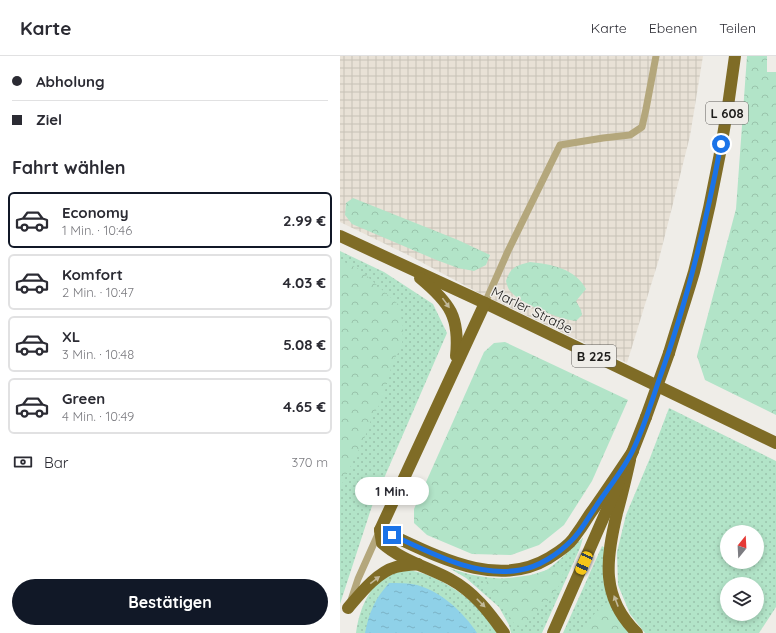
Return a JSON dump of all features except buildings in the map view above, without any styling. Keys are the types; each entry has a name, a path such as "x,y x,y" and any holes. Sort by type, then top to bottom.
{"main road":[{"name":"L 608","path":"553,633 646,418 669,353 694,272 709,208 728,106 735,56"},
{"name":"Marler Straße","path":"340,236 485,303 776,443"},
{"path":"407,268 436,291 448,306 455,324 457,342 455,366"},
{"path":"485,303 380,530 382,543 390,551 451,579 472,594 488,610 504,633"},
{"path":"380,530 437,555 474,568 501,572 521,570 540,564 557,553 572,540 632,451"},
{"path":"632,451 610,545 608,565 610,586 617,605 627,623 637,633"},
{"path":"348,608 365,587 394,567 418,564"}],"lane":[{"path":"485,303 560,145 630,135 642,127 656,56"},
{"path":"348,608 358,579 380,530"}],"shaded area":[{"path":"340,56 703,56 690,136 659,259 627,363 479,293 410,256 340,222"}],"green space":[{"path":"747,56 767,56 767,72 776,72 776,415 705,380 697,356 736,209"},
{"path":"353,198 458,240 490,255 486,265 474,271 458,268 352,224 345,215 346,203"},
{"path":"340,251 384,272 433,304 447,333 372,506 340,604"},
{"path":"340,260 359,269 399,305 403,327 402,347 393,361 383,398 371,420 365,437 340,488"},
{"path":"530,262 546,264 562,269 569,272 582,282 586,289 576,301 582,315 576,321 542,311 524,302 510,291 506,281 512,270 517,266"},
{"path":"505,342 628,400 592,481 564,525 539,545 511,555 472,554 427,535 414,523 414,509 484,352 494,343"},
{"path":"669,408 776,461 776,607 759,633 645,633 630,614 618,585 617,552 626,515"},
{"path":"583,538 580,548 542,633 511,633 509,625 499,607 466,578 449,568 472,575 487,577 524,577 541,573 548,569"},
{"path":"602,546 605,548 603,565 604,583 629,633 563,633"},
{"path":"564,566 562,580 555,593 532,617 521,626 515,625 492,594 482,585 487,581 531,575"},
{"path":"399,571 418,572 452,587 483,613 497,633 356,633 362,608 371,591 380,581"},
{"path":"610,603 629,633 579,633 600,607"}],"water":[{"path":"389,583 407,583 435,592 458,610 477,633 365,633 373,606"}],"route":[{"path":"392,535 456,562 474,568 501,572 521,570 540,564 557,553 572,540 609,488 632,451 646,418 669,353 694,272 712,195 721,144"}]}
